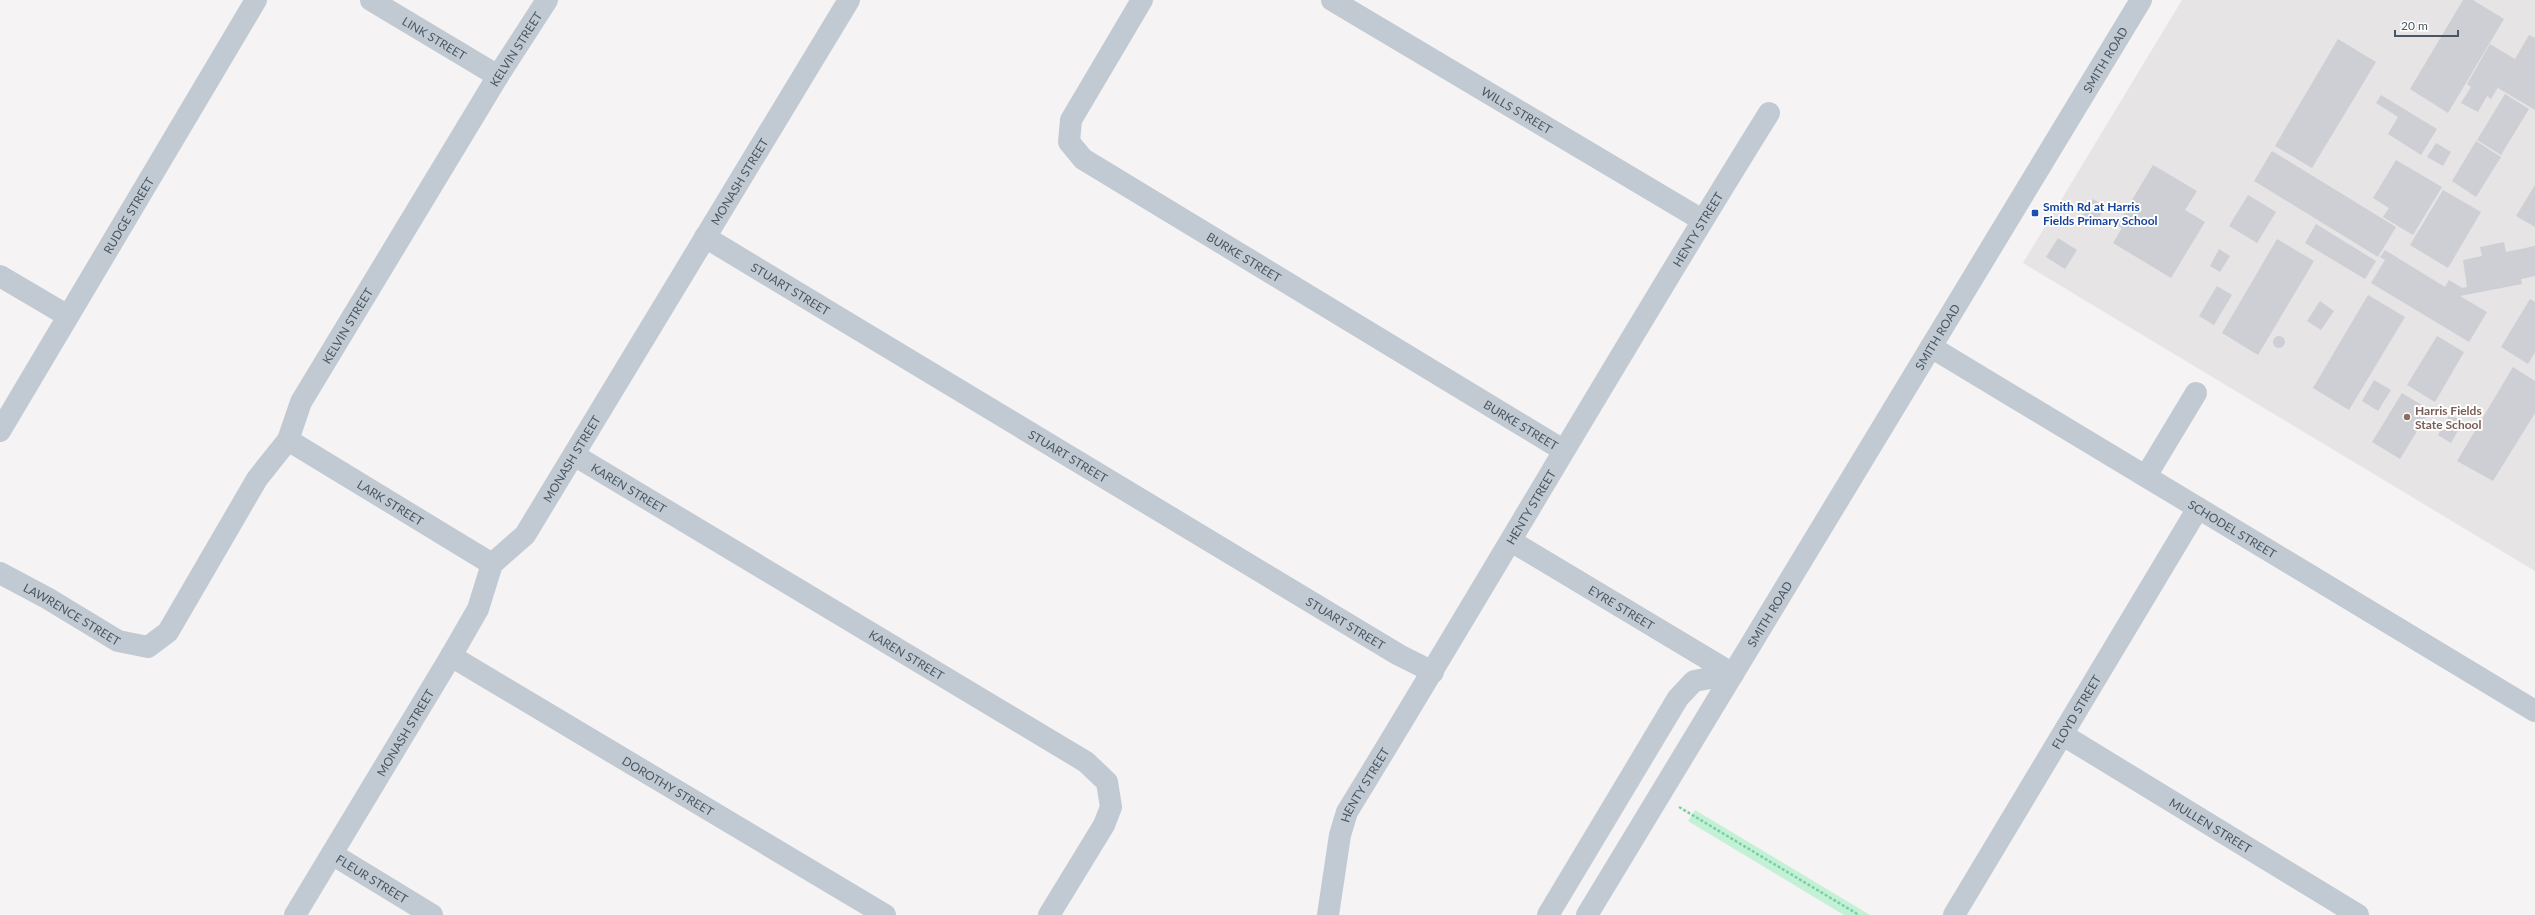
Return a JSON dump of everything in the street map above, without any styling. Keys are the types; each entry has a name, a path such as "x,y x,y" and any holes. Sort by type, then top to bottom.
{"street":[{"name":"RUDGE STREET","path":"0,431 256,0"},
{"name":"LINK STREET","path":"371,0 498,76"},
{"name":"KELVIN STREET","path":"148,647 168,632 257,479 288,440 301,402 498,76 547,0"},
{"name":"MONASH STREET","path":"295,915 451,656 478,608 492,564 525,535 849,0"},
{"name":"BURKE STREET","path":"1142,0 1071,120 1069,142 1083,159 1563,450"},
{"name":"WILLS STREET","path":"1332,0 1702,220"},
{"name":"SMITH ROAD","path":"1587,915 2141,0"},
{"name":"HENTY STREET","path":"1328,915 1340,835 1347,812 1433,672 1563,450 1702,220 1769,113"},
{"name":"STUART STREET","path":"705,237 1399,655 1433,672"},
{"path":"0,276 68,316"},
{"name":"SCHODEL STREET","path":"1931,346 2535,711"},
{"path":"2146,476 2196,393"},
{"name":"LARK STREET","path":"288,440 492,564"},
{"name":"KAREN STREET","path":"574,455 1086,762 1107,782 1112,807 1104,825 1049,915"},
{"name":"FLOYD STREET","path":"1954,915 2198,508"},
{"name":"EYRE STREET","path":"1511,541 1733,674"},
{"name":"LAWRENCE STREET","path":"0,573 47,598 118,641 148,647"},
{"name":"DOROTHY STREET","path":"451,656 885,915"},
{"path":"1548,915 1678,698 1694,681 1733,674"},
{"name":"MULLEN STREET","path":"2063,735 2358,915"},
{"name":"FLEUR STREET","path":"332,854 432,915"}],"path":[{"path":"1679,807 1858,915"}],"shaded area":[{"name":"Harris Fields State School","path":"2182,0 2535,0 2535,571 2023,263"}],"green space":[{"path":"1695,810 1870,915 1844,915 1688,821"}],"building":[{"path":"2463,0 2473,0 2504,19 2448,113 2410,89"},
{"path":"2529,35 2535,38 2535,110 2498,88 2500,84 2491,99 2487,96 2478,112 2461,103 2471,87 2467,84 2490,44 2515,59"},
{"path":"2338,39 2376,62 2312,168 2275,146"},
{"path":"2505,94 2529,109 2501,155 2477,140"},
{"path":"2381,95 2437,129 2421,155 2388,134 2398,117 2376,103"},
{"path":"2476,141 2501,157 2476,197 2452,181"},
{"path":"2436,143 2451,152 2443,166 2427,157"},
{"path":"2272,151 2396,227 2378,257 2254,181"},
{"path":"2396,160 2442,187 2413,235 2383,217 2389,208 2373,198"},
{"path":"2153,165 2197,191 2185,210 2205,222 2171,278 2113,243 2122,228 2117,225"},
{"path":"2535,185 2535,227 2516,216"},
{"path":"2443,190 2481,212 2448,268 2410,245"},
{"path":"2248,195 2276,212 2257,243 2229,226"},
{"path":"2093,199 2106,207 2095,224 2082,215"},
{"path":"2316,224 2376,261 2365,279 2305,243"},
{"path":"2058,238 2077,250 2065,269 2046,257"},
{"path":"2277,239 2314,261 2258,355 2222,333"},
{"path":"2504,242 2506,252 2535,246 2535,276 2521,279 2522,284 2460,296 2487,312 2469,342 2371,283 2385,260 2380,257 2385,250 2445,287 2449,280 2462,288 2467,287 2463,260 2482,256 2480,247"},
{"path":"2219,249 2230,256 2220,272 2210,266"},
{"path":"2217,286 2232,295 2214,325 2199,316"},
{"path":"2368,295 2405,317 2349,410 2313,388"},
{"path":"2530,299 2535,302 2535,352 2528,364 2501,347"},
{"path":"2320,301 2334,311 2321,330 2307,321"},
{"path":"2279,336 2283,338 2285,342 2283,346 2279,348 2275,346 2273,342 2275,338"},
{"path":"2437,336 2464,352 2435,402 2407,385"},
{"path":"2513,367 2535,381 2535,413 2493,481 2457,461"},
{"path":"2374,380 2391,390 2378,411 2362,401"},
{"path":"2402,393 2430,410 2400,459 2372,442"},
{"path":"2450,414 2463,422 2451,443 2438,435"}],"place":[{"name":"Smith Rd at Harris Fields Primary School","path":"2035,213"},
{"name":"Harris Fields State School","path":"2407,417"}]}
